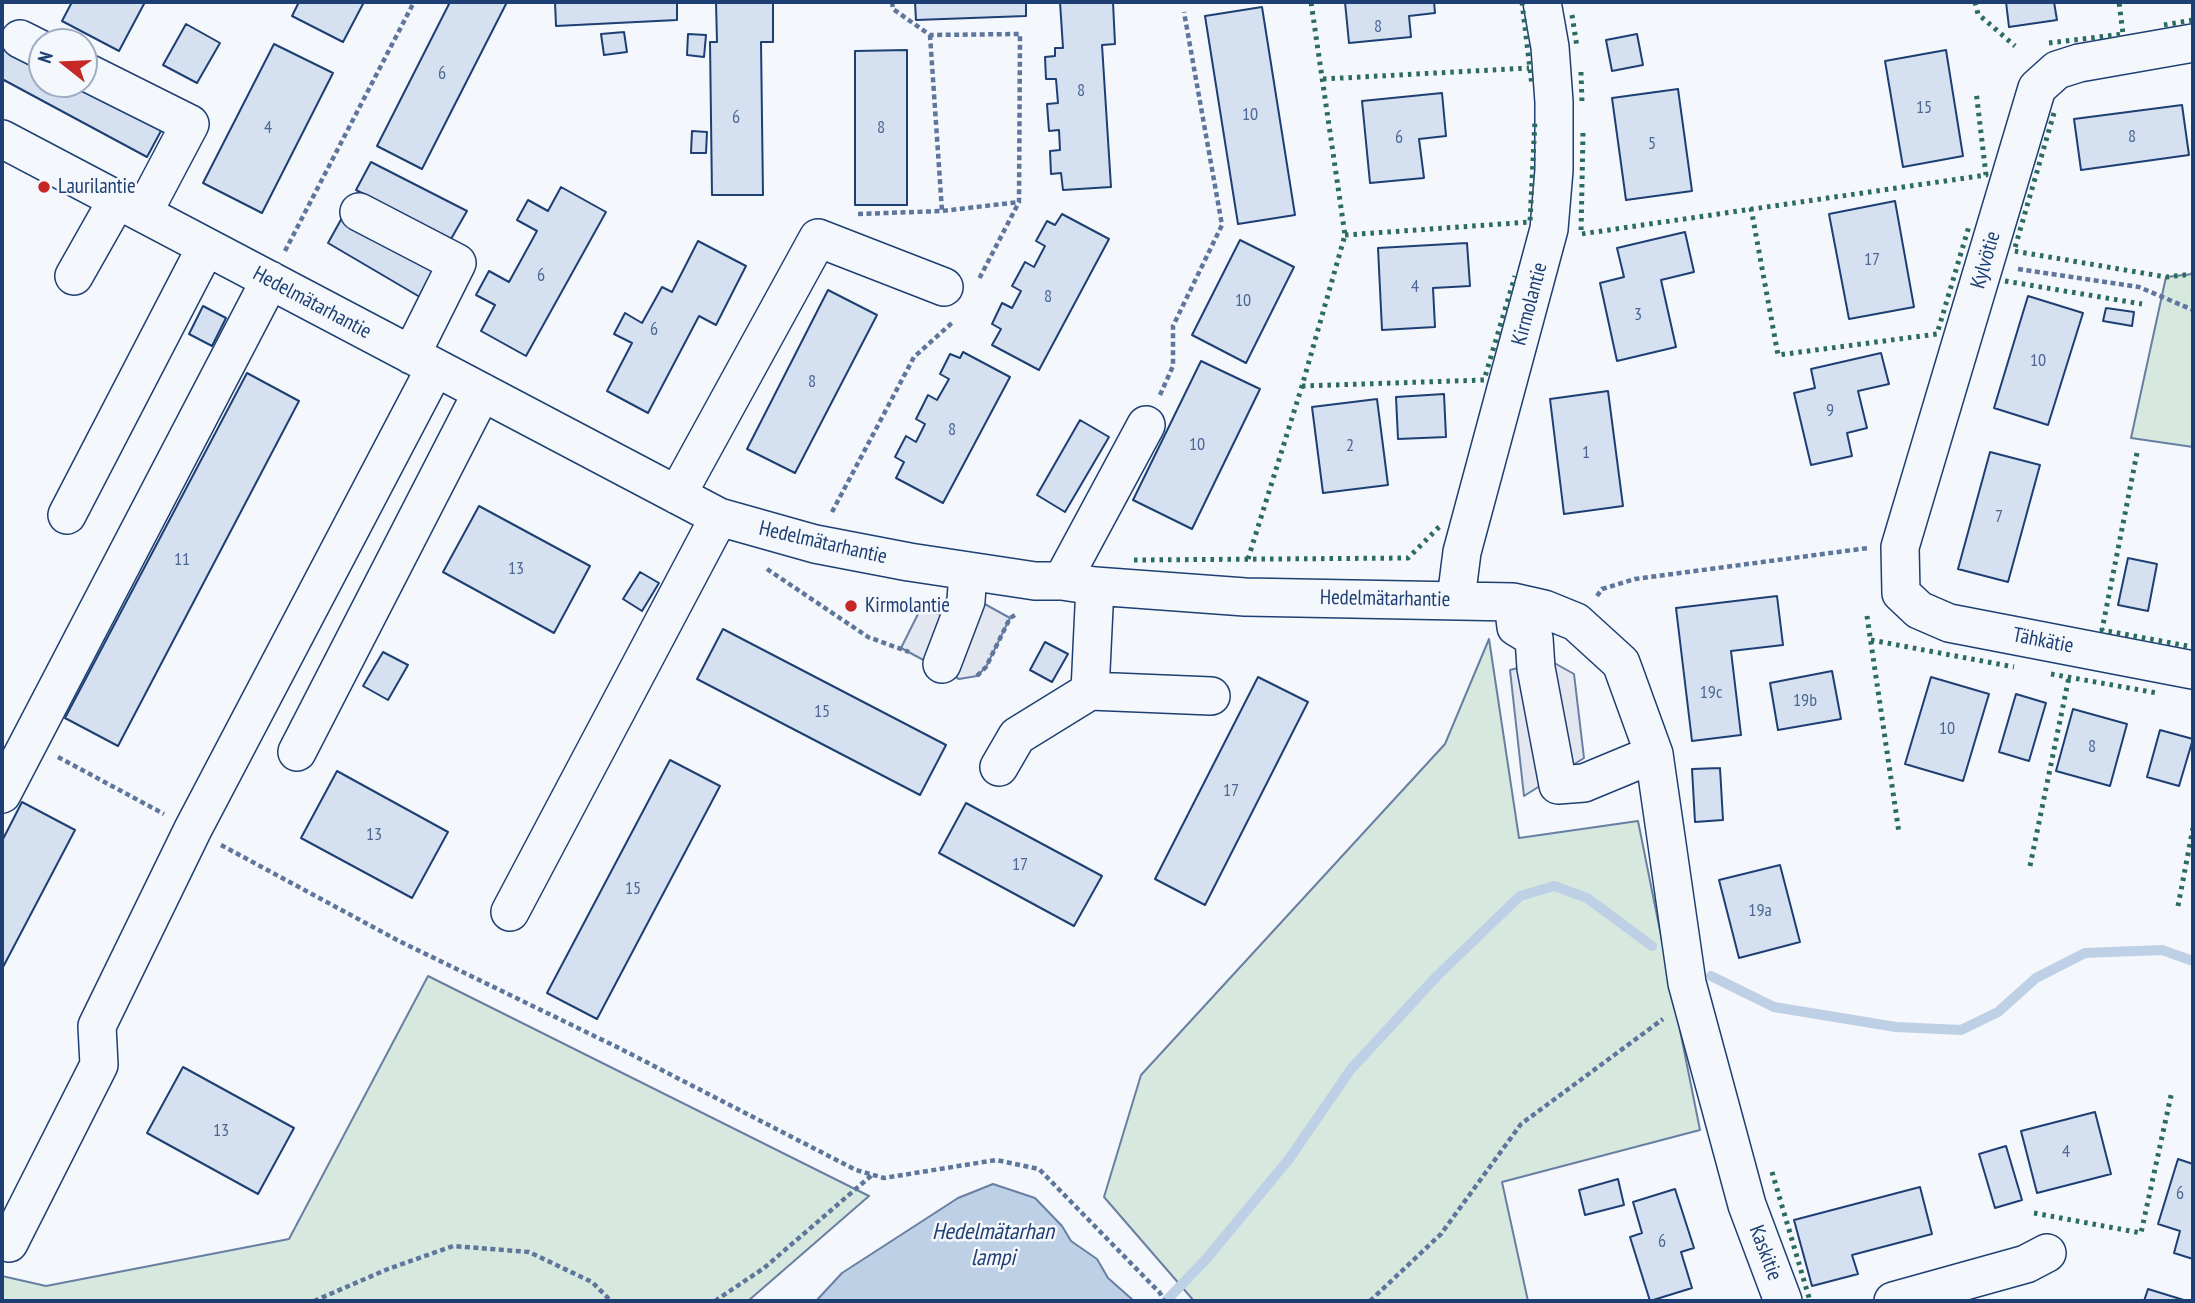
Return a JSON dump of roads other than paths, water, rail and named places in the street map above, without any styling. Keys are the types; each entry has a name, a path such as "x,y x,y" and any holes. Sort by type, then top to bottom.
{"street":[{"name":"Kirmolantie","path":"1456,599 1462,552 1549,229 1554,170 1554,102 1550,47 1542,2"},
{"name":"Kylvötie","path":"1901,593 1900,547 2036,88 2057,70 2068,66 2193,43"},
{"path":"74,276 190,124 98,78"},
{"name":"Hedelmätarhantie","path":"2,139 719,517 815,544 1035,581 1245,597 1513,602 1544,609 1576,622 1621,663 1654,754 1691,997"},
{"path":"9,1243 99,1065 97,1026 423,361 457,263 359,212"},
{"path":"677,495 818,238 961,295"},
{"path":"67,515 206,247"},
{"path":"2,794 270,280"},
{"path":"297,752 482,392"},
{"path":"1090,691 1078,584 1146,425"},
{"path":"510,912 719,517"},
{"path":"942,664 966,601 968,571"},
{"name":"Tähkätie","path":"1901,593 1919,610 1949,623 2193,670"},
{"path":"1513,602 1516,627 1534,638 1536,668 1559,785 1584,783 1654,754"},
{"path":"999,767 1017,736 1090,691 1211,695"},
{"name":"Kaskitie","path":"1691,997 1747,1205 1783,1301"},
{"path":"1893,1301 2025,1264 2047,1252"}],"water":[{"name":"Hedelmätarhan lampi","path":"993,1184 1035,1198 1062,1226 1071,1241 1097,1259 1108,1278 1134,1301 816,1301 842,1273 958,1198"}],"waterway":[{"path":"1166,1301 1207,1258 1289,1159 1351,1069 1437,976 1520,896 1554,886 1587,898 1652,946"},
{"path":"1711,976 1774,1007 1896,1027 1961,1030 1998,1012 2036,978 2085,953 2162,950 2193,961"}],"place":[{"name":"Laurilantie","path":"44,187"},
{"name":"Kirmolantie","path":"851,606"}]}
